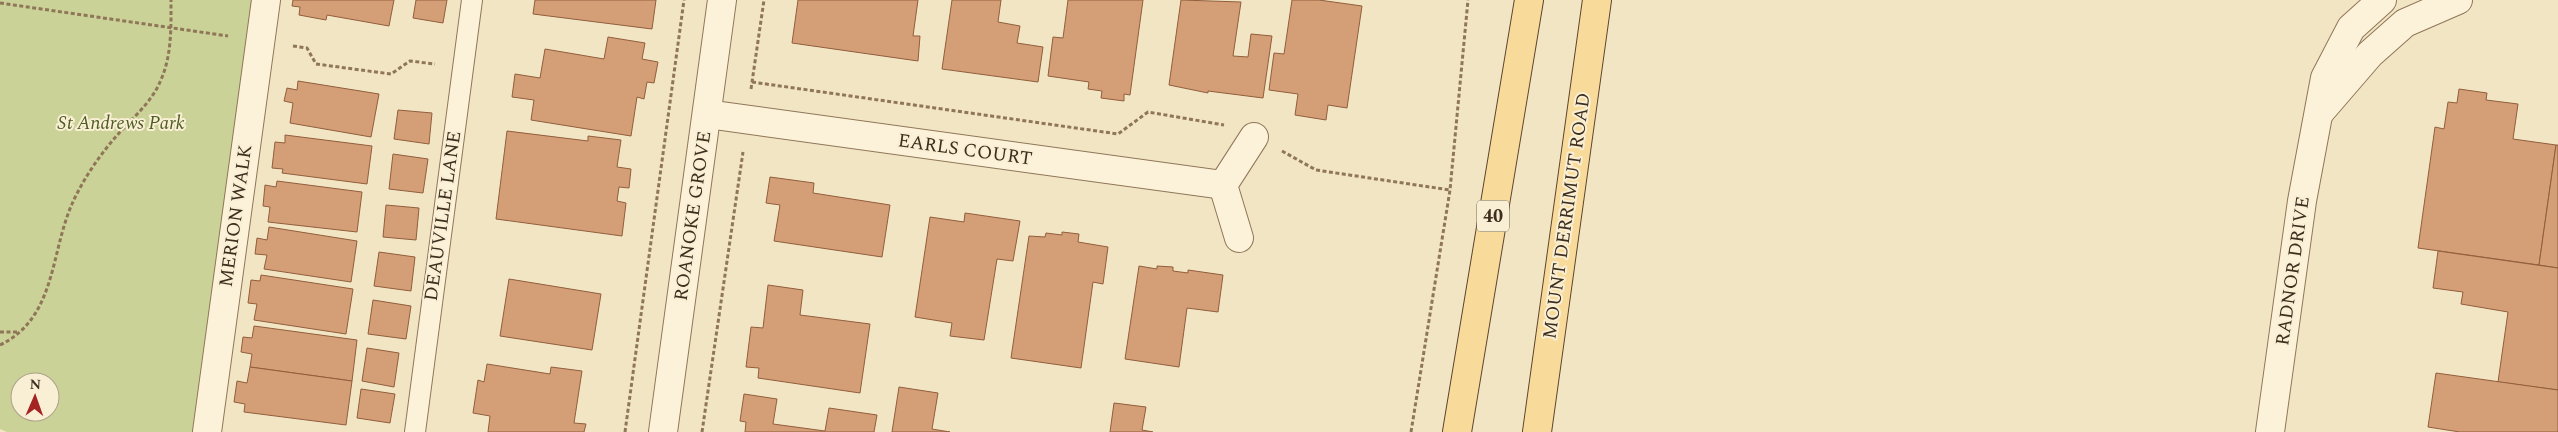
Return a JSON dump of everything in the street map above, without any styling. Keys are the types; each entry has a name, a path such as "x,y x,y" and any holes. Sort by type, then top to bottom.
{"main road":[{"name":"40","path":"1457,432 1529,0"},
{"name":"MOUNT DERRIMUT ROAD","path":"1537,432 1597,0"}],"street":[{"name":"MERION WALK","path":"207,432 266,0"},
{"name":"ROANOKE GROVE","path":"662,432 722,0"},
{"name":"RADNOR DRIVE","path":"2270,432 2302,201 2325,78 2352,28 2382,0"},
{"name":"RADNOR DRIVE","path":"2320,112 2370,54 2405,23 2458,0"},
{"name":"EARLS COURT","path":"707,114 1223,185"},
{"path":"1239,238 1223,185 1254,137"}],"lane":[{"name":"DEAUVILLE LANE","path":"415,432 472,0"}],"path":[{"path":"0,345 20,332 34,316 46,295 72,204 94,165 118,134 144,107 160,83 168,57 171,29 171,0"},
{"path":"625,432 684,0"},
{"path":"702,432 764,0"},
{"path":"1411,432 1450,190 1468,0"},
{"path":"0,3 307,48 316,64 391,74 410,61 463,68"},
{"path":"752,82 1118,134 1148,112 1254,137 1316,170 1450,190"},
{"path":"0,332 20,332"}],"green space":[{"name":"St Andrews Park","path":"0,0 259,0 201,432 7,432 0,429"}],"building":[{"path":"293,0 394,0 389,26 327,15 326,20 299,15 300,7 292,6"},
{"path":"416,0 447,0 443,23 413,18"},
{"path":"535,0 656,0 652,29 533,14"},
{"path":"798,0 918,0 913,36 920,36 918,61 792,43"},
{"path":"952,0 1001,0 998,22 1020,26 1017,43 1043,47 1038,82 942,69"},
{"path":"1068,0 1143,0 1130,95 1124,94 1124,101 1101,98 1102,91 1088,89 1089,82 1048,76 1053,37 1063,38"},
{"path":"1181,0 1241,2 1233,56 1248,57 1251,34 1272,36 1263,98 1208,91 1208,93 1169,85"},
{"path":"1292,0 1319,0 1362,6 1347,108 1328,105 1326,120 1295,115 1298,94 1269,90 1274,53 1284,54"},
{"path":"608,37 645,43 642,59 658,62 654,83 647,82 644,99 637,97 631,136 531,120 534,100 512,97 515,74 540,78 545,49 604,59"},
{"path":"298,81 379,94 371,137 290,123 293,103 284,101 287,88 297,90"},
{"path":"2459,89 2487,93 2486,100 2518,104 2513,139 2556,145 2539,265 2418,248 2435,127 2444,129 2448,102 2457,103"},
{"path":"398,110 432,113 429,144 394,139"},
{"path":"507,131 588,141 588,136 621,140 617,167 631,169 629,188 619,187 617,201 626,203 622,236 496,219"},
{"path":"285,135 372,146 367,184 282,173 283,169 272,168 275,142 285,143"},
{"path":"2556,145 2558,145 2558,268 2539,265"},
{"path":"393,154 428,159 423,193 389,189"},
{"path":"770,177 814,183 813,193 890,205 882,257 774,241 780,205 766,203"},
{"path":"277,181 362,192 357,232 268,222 270,207 263,206 265,185 276,187"},
{"path":"386,205 419,208 416,240 383,237"},
{"path":"965,213 1020,221 1013,261 997,259 984,340 950,336 952,323 915,317 930,217 964,222"},
{"path":"269,227 357,241 351,282 264,269 267,255 255,254 257,238 267,240"},
{"path":"1062,232 1079,234 1078,242 1108,247 1103,284 1093,282 1081,368 1011,358 1029,236 1045,237 1046,233 1062,235"},
{"path":"2438,251 2558,268 2558,390 2498,382 2508,312 2461,304 2463,292 2433,288"},
{"path":"379,252 415,257 411,291 374,286"},
{"path":"1139,266 1157,269 1157,266 1173,267 1173,271 1188,273 1188,270 1223,275 1218,312 1187,308 1179,367 1125,359"},
{"path":"261,275 353,289 346,334 254,320 257,304 248,303 251,280 260,281"},
{"path":"509,279 601,294 592,350 500,336"},
{"path":"768,285 803,290 800,315 870,324 860,393 758,378 759,368 746,367 751,327 763,328"},
{"path":"373,300 411,306 406,339 368,334"},
{"path":"254,326 357,340 352,381 250,367 252,354 241,352 243,337 252,338"},
{"path":"367,348 399,353 394,387 362,381"},
{"path":"487,364 550,374 551,367 582,371 574,423 586,424 584,432 488,432 490,416 473,413 478,380 484,382"},
{"path":"250,367 352,381 346,425 244,412 245,404 234,402 237,381 247,383"},
{"path":"2436,373 2558,390 2558,432 2460,432 2428,427"},
{"path":"899,387 938,393 932,429 950,432 892,432"},
{"path":"361,389 395,394 390,423 357,418"},
{"path":"744,394 777,399 773,424 825,431 829,408 877,415 874,432 745,432 746,422 740,421"},
{"path":"1114,403 1146,407 1142,430 1153,432 1110,432"}]}
